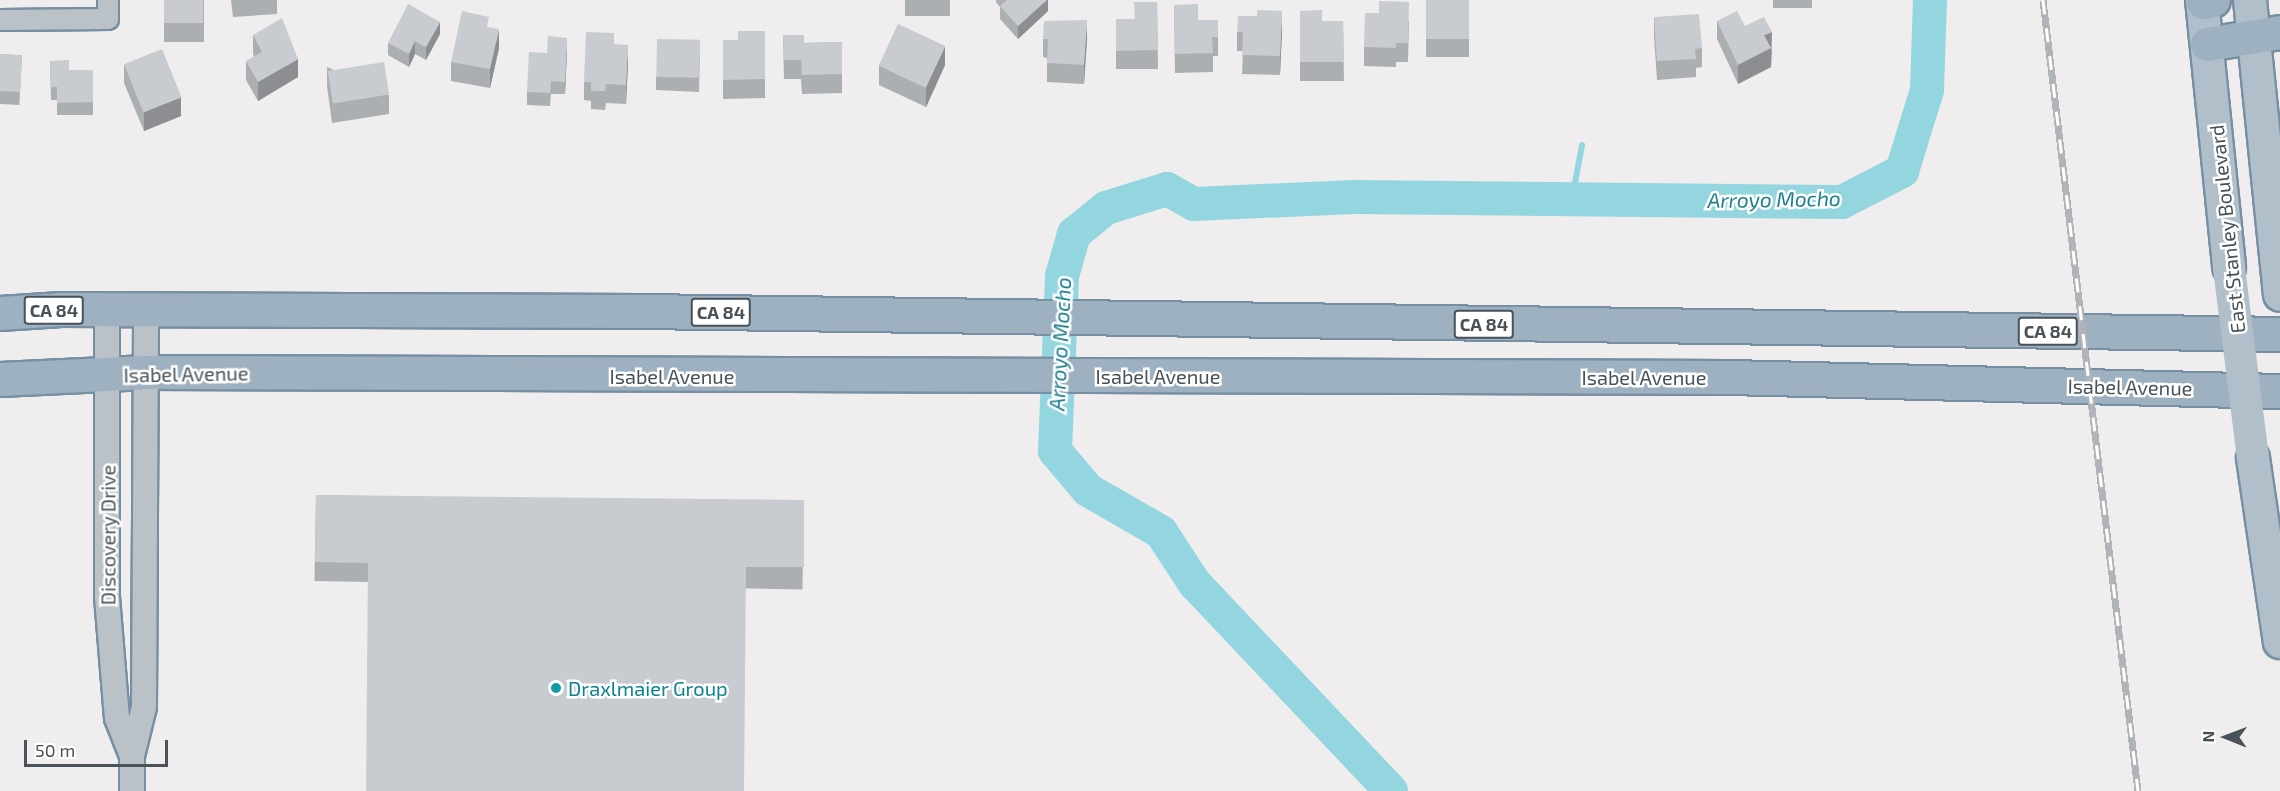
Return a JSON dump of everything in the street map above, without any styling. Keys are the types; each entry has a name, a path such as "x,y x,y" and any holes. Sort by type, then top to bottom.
{"highway":[{"path":"2207,44 2267,34"},
{"name":"CA 84","path":"0,313 146,310 995,316 2280,334"},
{"name":"Isabel Avenue","path":"0,379 107,376 147,372 1729,377 2280,391"}],"main road":[{"path":"2250,0 2267,34 2278,281"},
{"name":"East Stanley Boulevard","path":"2206,1 2207,44 2229,268 2253,458 2280,642"}],"street":[{"path":"0,20 108,19 108,0"},
{"name":"Discovery Drive","path":"132,791 132,756 144,707 146,310"},
{"name":"Discovery Drive","path":"107,311 107,597 117,718 132,756"}],"building":[{"path":"164,0 203,0 203,23 164,23"},
{"path":"1006,0 1047,0 1018,26 1000,6"},
{"path":"1426,0 1469,0 1469,39 1426,39"},
{"path":"1379,1 1409,2 1408,43 1396,43 1396,48 1364,47 1365,13 1379,13"},
{"path":"1134,2 1157,2 1158,50 1116,51 1116,19 1135,19"},
{"path":"408,4 440,22 426,47 415,41 409,54 388,43"},
{"path":"1198,4 1198,20 1218,20 1218,37 1212,37 1213,53 1175,54 1174,5"},
{"path":"1257,10 1282,11 1280,56 1242,55 1243,32 1237,32 1238,16 1257,16"},
{"path":"1322,10 1322,21 1343,21 1344,62 1300,62 1300,11"},
{"path":"462,11 489,17 487,27 499,29 490,69 451,62"},
{"path":"1737,11 1745,26 1764,17 1772,32 1764,35 1771,48 1738,65 1717,21"},
{"path":"1699,14 1702,48 1695,49 1696,59 1657,61 1654,17"},
{"path":"282,18 298,59 258,82 246,61 262,52 253,35"},
{"path":"1087,20 1084,65 1047,63 1048,39 1043,39 1044,21"},
{"path":"898,24 945,46 926,88 879,66"},
{"path":"738,31 765,31 765,79 723,80 723,40 738,40"},
{"path":"586,32 614,33 614,44 628,45 626,85 606,84 605,91 591,91 591,82 584,82"},
{"path":"783,35 804,35 804,43 842,42 842,74 802,75 801,60 784,60"},
{"path":"548,36 567,38 565,82 551,81 550,93 527,92 529,52 547,53"},
{"path":"657,39 700,40 699,78 656,77"},
{"path":"162,49 181,97 143,113 124,64"},
{"path":"0,54 22,55 20,92 0,91"},
{"path":"69,60 69,70 93,70 93,102 57,103 57,87 51,87 50,61"},
{"path":"384,62 389,95 333,104 328,71"},
{"name":"Draxlmaier Group","path":"316,495 804,500 804,567 746,567 744,791 366,791 368,563 315,562"}],"waterway":[{"name":"Arroyo Mocho","path":"1391,791 1195,584 1161,532 1088,490 1055,451 1062,276 1074,234 1106,208 1167,189 1194,204 1354,197 1842,202 1902,171 1927,90 1930,0"},
{"name":"Arroyo Mocho","path":"1572,199 1582,145"}],"railway":[{"path":"2043,0 2138,791"}],"place":[{"name":"Draxlmaier Group","path":"556,688"}]}
